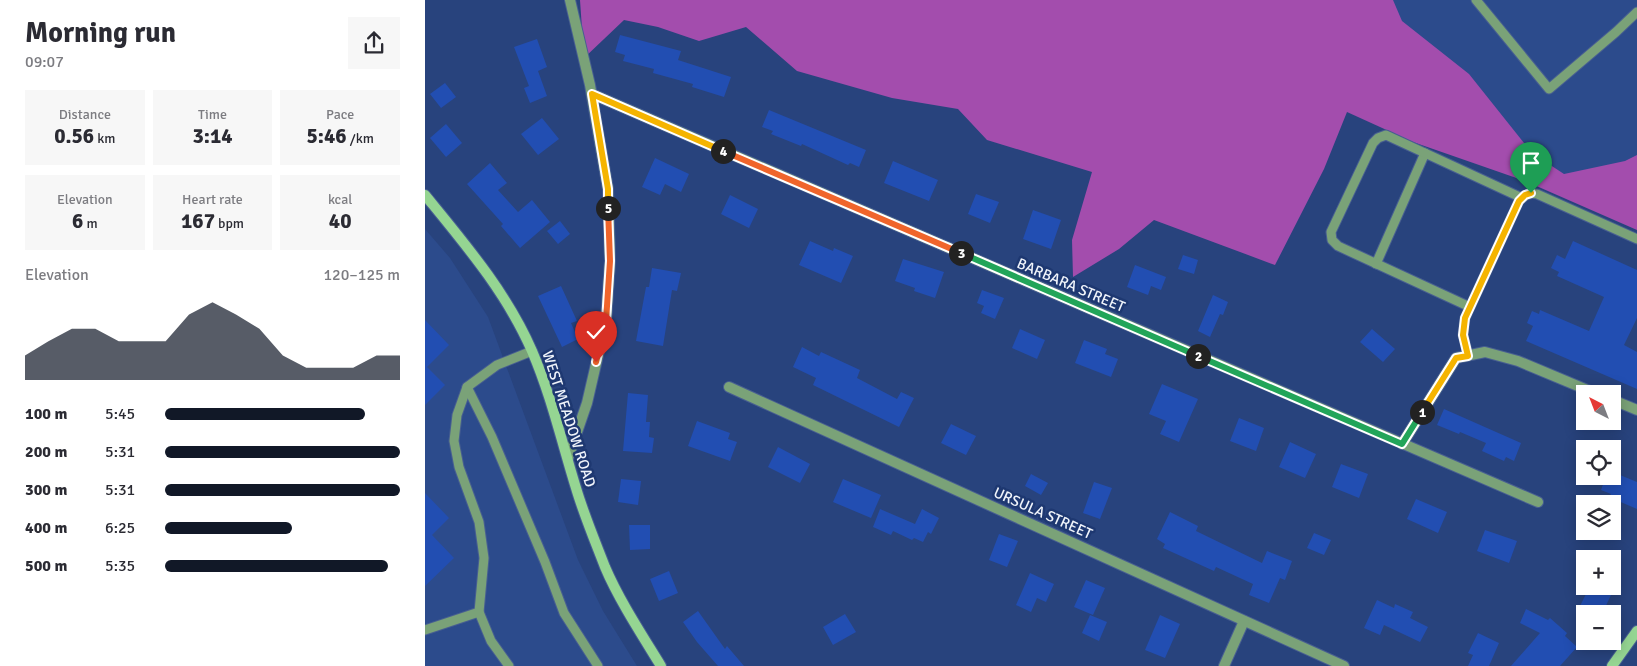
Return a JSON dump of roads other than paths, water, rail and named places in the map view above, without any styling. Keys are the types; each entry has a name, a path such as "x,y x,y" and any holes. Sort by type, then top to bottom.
{"street":[{"path":"568,458 587,403 606,321 610,261 608,189 592,94 571,0"},
{"name":"BARBARA STREET","path":"592,94 1538,502"},
{"name":"WEST MEADOW ROAD","path":"425,195 478,260 514,315 532,351 568,458 576,490 606,569 661,666"},
{"path":"1402,444 1456,358 1485,352 1518,361 1576,385"},
{"name":"URSULA STREET","path":"729,388 1345,666"},
{"path":"1621,403 1637,410"},
{"path":"1224,666 1244,620"},
{"path":"1612,666 1637,631"}],"lane":[{"path":"1476,0 1549,89 1637,12"},
{"path":"1470,307 1338,246 1333,240 1331,232 1373,143 1378,138 1386,135 1522,198"},
{"path":"1377,264 1425,153"},
{"path":"1468,356 1463,326 1470,307 1522,198 1531,193 1537,194 1637,239"},
{"path":"509,666 491,642 479,612 484,558 479,522 459,467 454,441 457,415 467,387 497,365 532,351"},
{"path":"467,387 496,446 564,612 598,666"},
{"path":"425,630 479,612"}]}
